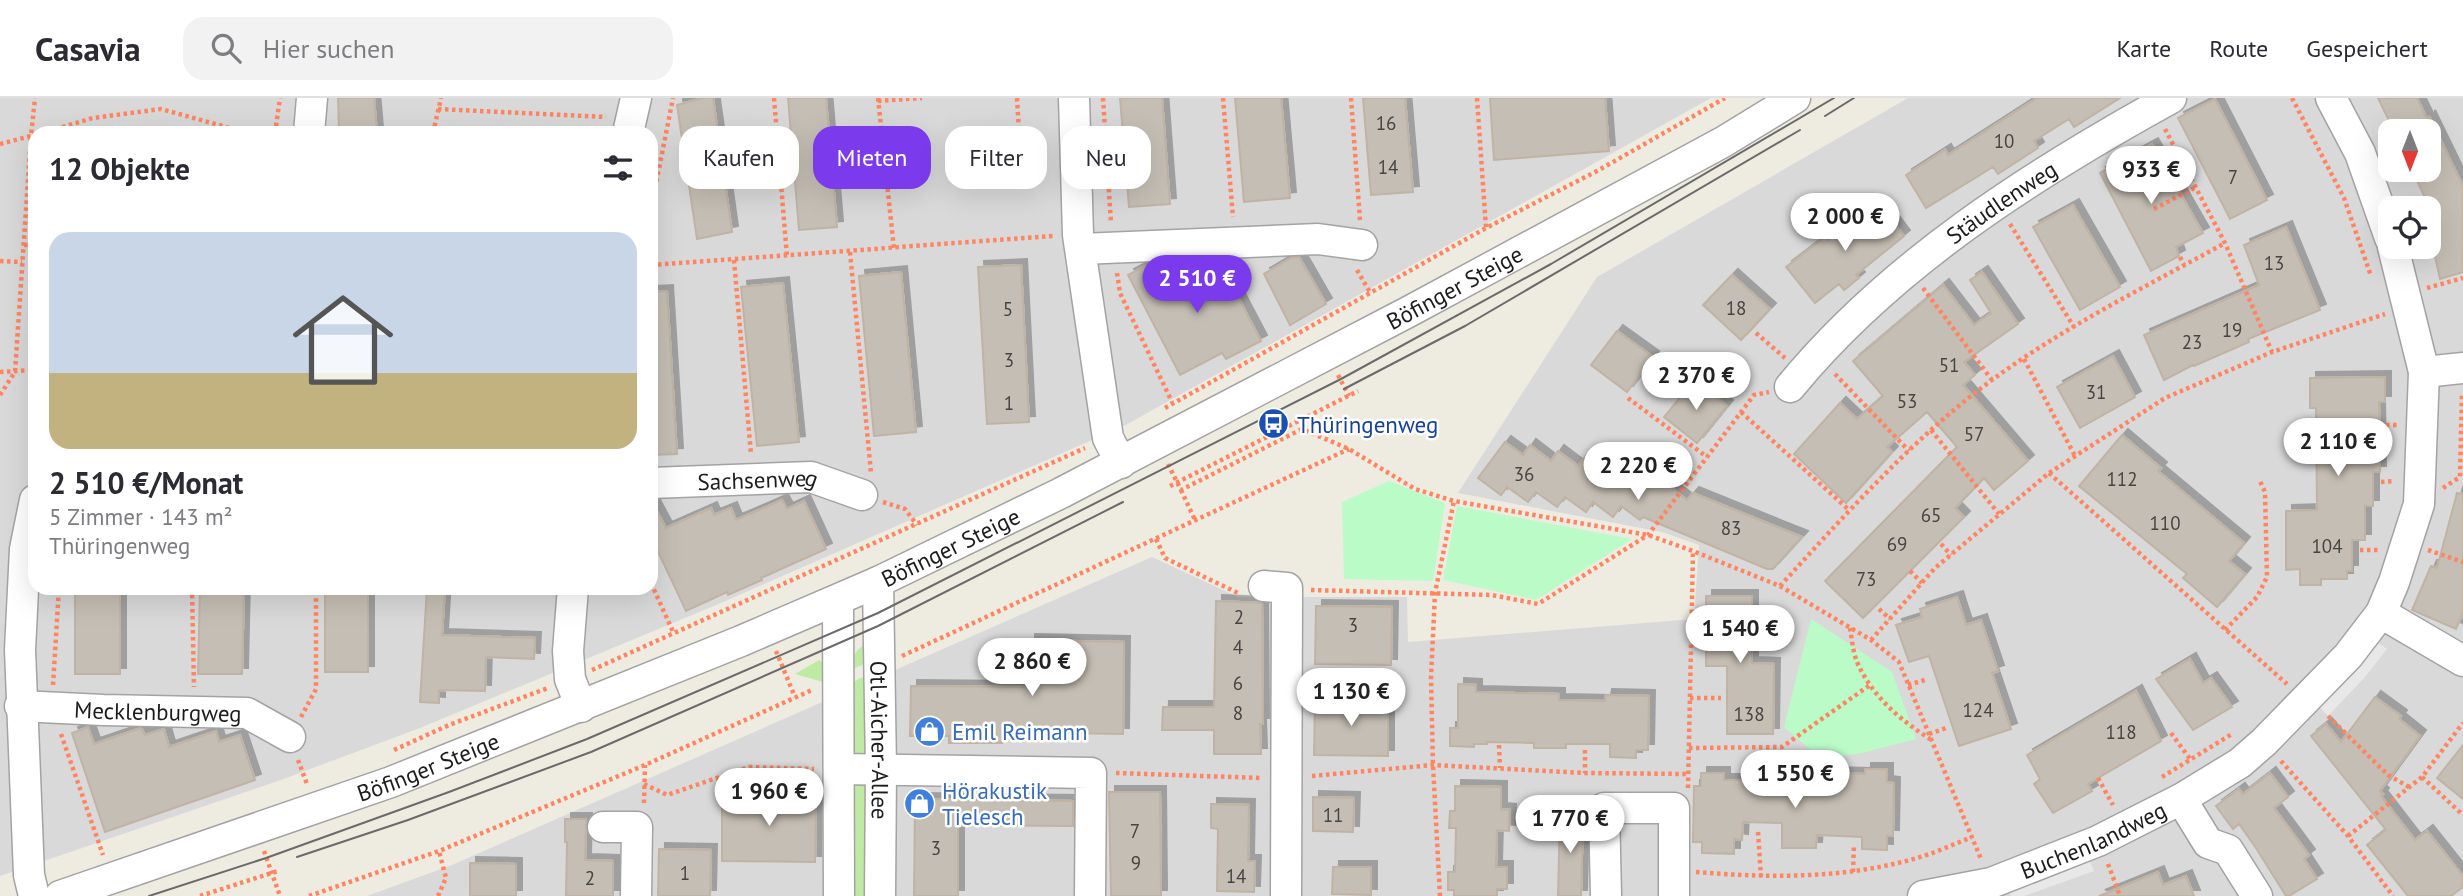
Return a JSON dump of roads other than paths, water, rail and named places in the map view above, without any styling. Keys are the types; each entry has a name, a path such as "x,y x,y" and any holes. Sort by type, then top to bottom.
{"street":[{"path":"310,126 312,98"},
{"path":"1074,98 1079,242 1114,450"},
{"name":"Böfinger Steige","path":"60,896 391,782 576,693 838,600 878,582 1114,450 1594,214 1723,142 1795,98"},
{"path":"2332,98 2360,153 2378,204"},
{"name":"Stäudlenweg","path":"1803,372 1832,338 1909,270 1997,202 2111,131 2162,103"},
{"path":"1079,242 1235,243 1318,239 1362,245"},
{"name":"Buchenlandweg","path":"1923,896 1991,883 2098,841 2182,799 2240,763 2264,742 2298,698 2347,656 2381,613 2408,542 2419,504 2424,372 2390,303 2392,259"},
{"path":"2424,372 2463,368"},
{"name":"Sachsenweg","path":"658,483 811,477 868,497"},
{"path":"28,516 13,550 29,875 34,896"},
{"name":"Otl-Aicher-Allee","path":"878,582 880,896"},
{"path":"1276,587 1287,779 1286,896"},
{"path":"572,595 568,651 576,693"},
{"name":"Otl-Aicher-Allee","path":"838,600 839,896"},
{"path":"2381,613 2463,661"},
{"name":"Mecklenburgweg","path":"20,706 247,713 290,737"},
{"path":"840,769 1091,773 1090,896"},
{"name":"Buchenlandweg","path":"2182,799 2208,843 2228,850 2257,896"},
{"path":"1606,896 1604,808 1674,808 1673,883"},
{"path":"603,827 637,827 636,896"}],"tram line":[{"path":"149,896 266,858 587,739 878,613 1341,379 1551,264 1834,98"},
{"path":"1825,116 1854,98"},
{"path":"1344,389 1465,326 1800,130"},
{"path":"297,857 408,820 591,752 878,626 1123,502"}],"place":[{"name":"Thüringenweg","path":"1274,424"},
{"name":"Emil Reimann","path":"929,731"},
{"name":"Hörakustik Tielesch","path":"919,803"}]}
